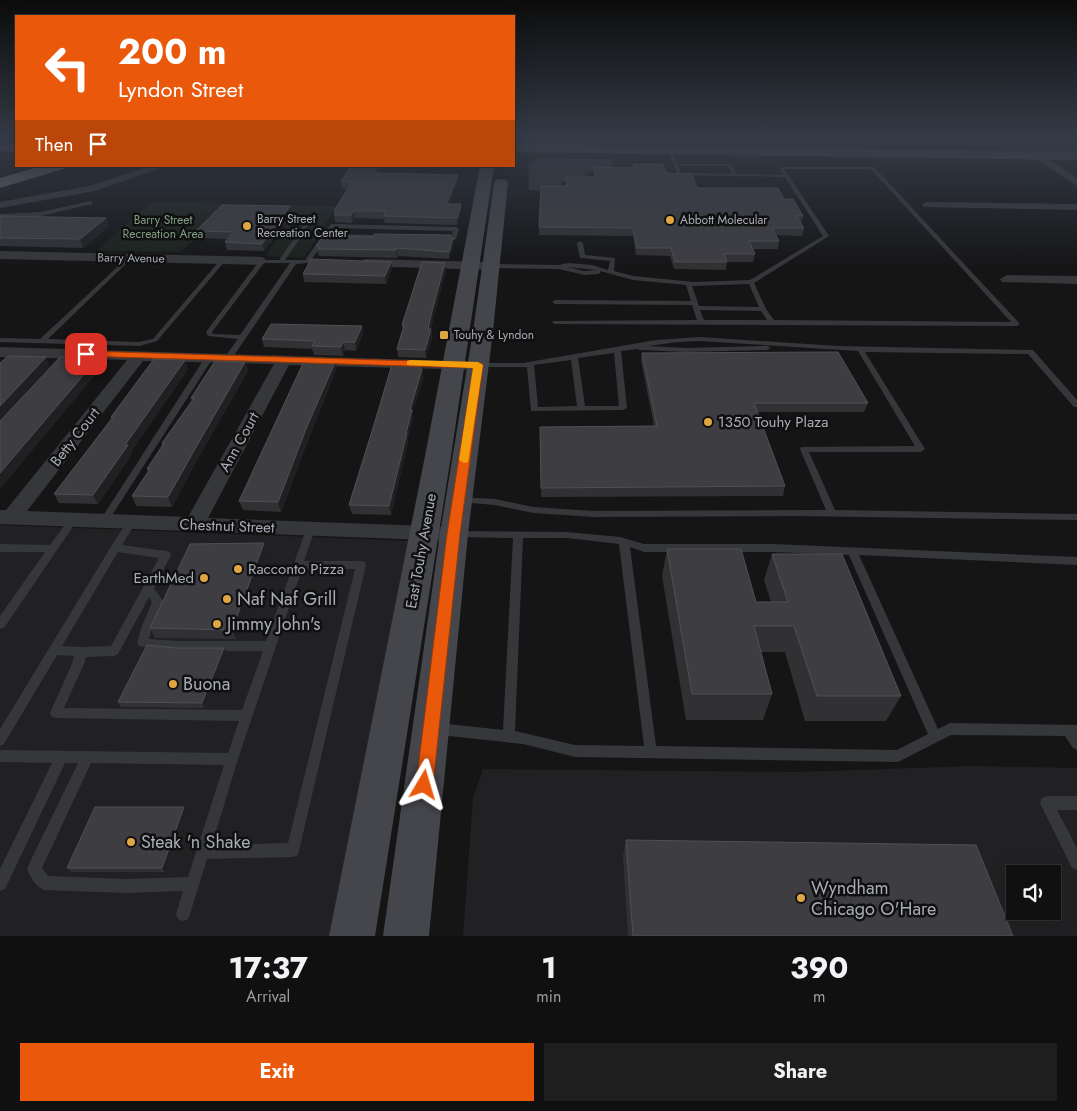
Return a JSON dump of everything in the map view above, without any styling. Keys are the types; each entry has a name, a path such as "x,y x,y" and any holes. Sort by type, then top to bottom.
{"main road":[{"name":"East Touhy Avenue","path":"406,936 431,729 439,534 458,500 470,266 492,182"},
{"name":"East Touhy Avenue","path":"352,936 439,534 466,365 492,266 495,182"}],"street":[{"path":"0,205 91,188 111,182"},
{"path":"928,205 1077,207"},
{"name":"Barry Avenue","path":"0,255 262,261"},
{"path":"307,262 326,262"},
{"path":"354,263 492,266"},
{"path":"1007,278 1077,280"},
{"path":"0,352 65,357 138,356 466,365"},
{"name":"Betty Court","path":"5,518 138,356"},
{"name":"Ann Court","path":"194,525 284,360"},
{"name":"Chestnut Street","path":"5,518 439,534"}],"lane":[{"path":"492,266 558,266 565,270 584,273 611,272 633,278 688,284 751,282 826,236 790,182"},
{"path":"554,322 1017,324 885,182"},
{"path":"0,216 41,214 90,203"},
{"path":"243,336 214,336 210,335 210,332 262,261 307,262 332,226 456,229 453,238 433,238"},
{"path":"281,261 305,227"},
{"path":"325,236 394,237"},
{"path":"580,243 582,257 613,259 611,272"},
{"path":"42,341 130,258"},
{"path":"0,340 139,344 155,340 223,260"},
{"path":"228,358 294,262"},
{"path":"751,282 763,309 772,323"},
{"path":"688,284 701,322"},
{"path":"555,302 763,309"},
{"path":"466,365 530,364 635,347 678,350 749,350 785,346 861,350 1030,352 1077,405"},
{"path":"530,364 534,409 623,408 617,350"},
{"path":"832,514 804,449 921,449 861,350"},
{"path":"574,357 581,408"},
{"path":"104,521 209,358"},
{"path":"458,500 495,502 533,510 594,514 1077,517"},
{"path":"0,625 73,520"},
{"path":"0,740 131,522"},
{"path":"183,914 232,759 310,529"},
{"path":"439,534 567,535 624,542 644,548 772,548 1077,562"},
{"path":"509,736 518,534"},
{"path":"624,542 651,752"},
{"path":"0,548 53,549"},
{"path":"54,650 81,652 114,651 166,555 115,548"},
{"path":"853,552 934,737"},
{"path":"202,852 294,850 361,565 298,565"},
{"path":"148,588 158,601 147,626 143,643 178,646 271,646"},
{"path":"81,652 78,664 56,713 247,716"},
{"path":"431,729 448,729 509,736 575,751 898,756 950,729 1072,731 1077,744"},
{"path":"0,756 232,759"},
{"path":"0,884 61,757"},
{"path":"87,757 34,869 44,883 126,886 192,884"},
{"path":"1077,803 1047,803 1077,863"}],"shaded area":[{"path":"529,182 565,182 562,182 560,186 549,186 547,191 529,190"},
{"path":"0,525 412,541 330,936 0,936"},
{"path":"972,766 1077,768 1077,936 463,936 473,798 483,769 799,772"}],"green space":[{"name":"Barry Street Recreation Area","path":"152,202 337,206 304,258 265,256 296,213 221,211 181,252 96,251"}],"building":[{"path":"341,182 455,182 446,204 461,204 457,218 384,216 386,211 354,211 351,215 334,215 337,211 334,211 352,182"},
{"name":"Abbott Molecular","path":"567,182 695,182 697,188 778,188 784,199 793,199 803,216 796,216 804,228 772,228 779,241 749,241 755,254 724,254 727,262 675,262 671,248 637,248 633,228 539,227 541,186 567,186"},
{"name":"Barry Street Recreation Center","path":"222,205 290,206 262,244 225,242 234,232 196,231"},
{"path":"0,216 106,218 80,239 0,238"},
{"path":"327,232 341,233 339,236 373,237 375,234 451,235 450,238 453,238 449,252 397,248 396,250 318,249 319,246 316,246"},
{"path":"311,259 391,262 385,276 303,274"},
{"path":"422,262 445,263 432,311 428,329 431,329 425,350 397,349 404,325 402,325"},
{"path":"271,324 362,326 355,342 343,342 341,347 312,346 315,341 262,339"},
{"name":"1350 Touhy Plaza","path":"838,352 868,403 754,403 785,486 541,488 540,427 657,426 642,353"},
{"path":"8,356 46,357 0,406 0,363"},
{"path":"60,357 98,358 0,473 0,421"},
{"path":"154,359 185,360 125,445 128,445 93,495 54,494 113,417 111,417"},
{"path":"305,359 336,360 306,429 278,502 239,501"},
{"path":"215,361 245,362 168,497 132,496 150,469 147,469 164,443 162,443 194,398 191,398"},
{"path":"393,361 422,362 420,369 422,369 410,410 412,410 389,506 349,505 373,428"},
{"path":"264,543 232,630 150,628 190,544"},
{"path":"667,549 741,549 756,602 788,602 772,554 842,554 901,696 817,696 794,626 754,626 772,694 692,694"},
{"name":"Buona","path":"147,645 176,648 224,648 202,703 118,702"},
{"name":"Steak 'n Shake","path":"95,807 184,807 162,868 67,868"},
{"name":"Wyndham Chicago O'Hare","path":"626,840 976,845 1013,936 633,936"}],"slow traffic":[{"path":"410,363 478,365 464,460"}],"place":[{"name":"Abbott Molecular","path":"670,220"},
{"name":"Barry Street Recreation Center","path":"247,226"},
{"name":"Touhy & Lyndon","path":"444,335"},
{"name":"1350 Touhy Plaza","path":"708,422"},
{"name":"Racconto Pizza","path":"238,569"},
{"name":"EarthMed","path":"204,578"},
{"name":"Naf Naf Grill","path":"227,599"},
{"name":"Jimmy John's","path":"217,624"},
{"name":"Buona","path":"173,684"},
{"name":"Steak 'n Shake","path":"131,842"},
{"name":"Wyndham Chicago O'Hare","path":"801,898"}],"route":[{"path":"86,354 478,365 454,534 424,785"}]}
